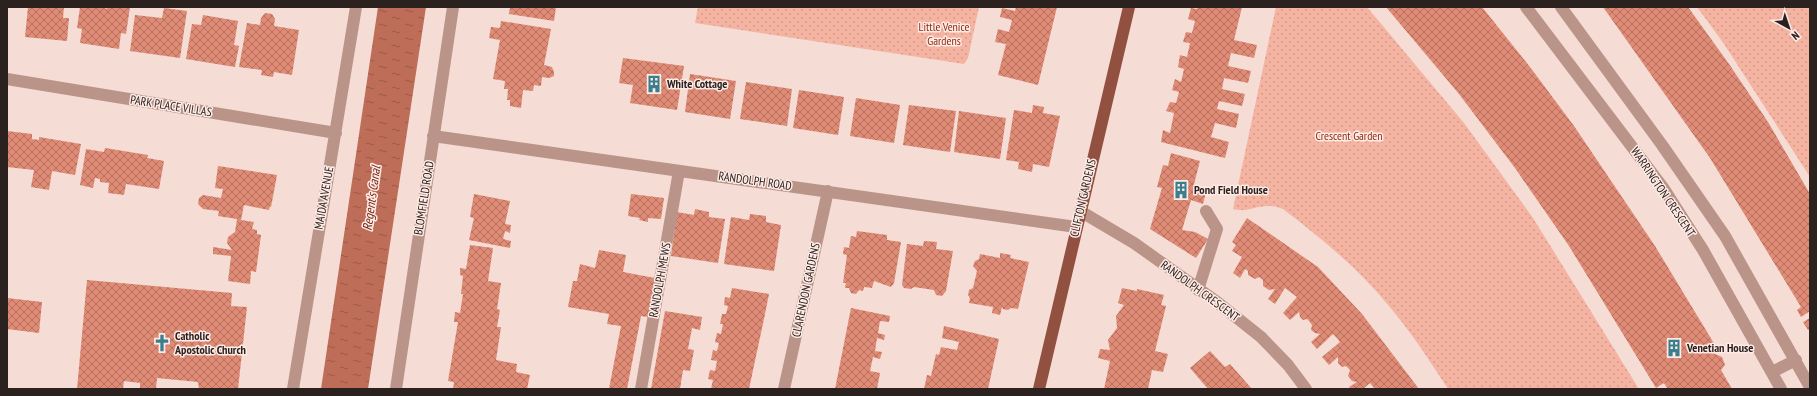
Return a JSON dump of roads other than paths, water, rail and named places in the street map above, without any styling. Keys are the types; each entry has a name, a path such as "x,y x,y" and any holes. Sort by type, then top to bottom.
{"main road":[{"name":"CLIFTON GARDENS","path":"1039,389 1129,7"}],"street":[{"name":"MAIDA AVENUE","path":"293,389 356,7"},
{"name":"BLOMFIELD ROAD","path":"396,389 452,7"},
{"name":"WARRINGTON CRESCENT","path":"1526,7 1664,189 1703,250 1781,389"},
{"path":"1561,7 1662,145 1725,236 1810,386"},
{"name":"PARK PLACE VILLAS","path":"7,79 336,133"},
{"name":"RANDOLPH ROAD","path":"433,136 1076,227"},
{"name":"RANDOLPH MEWS","path":"641,389 679,171"},
{"name":"CLARENDON GARDENS","path":"784,389 828,191"},
{"path":"1198,290 1218,229 1206,210"},
{"name":"RANDOLPH CRESCENT","path":"1080,211 1134,243 1198,290 1217,302 1261,337 1288,365 1306,389"},
{"path":"1772,372 1796,360"}],"water":[{"name":"Regent's Canal","path":"378,7 426,7 368,389 321,389"}],"place":[{"name":"White Cottage","path":"654,84"},
{"name":"Pond Field House","path":"1181,190"},
{"name":"Catholic Apostolic Church","path":"162,343"},
{"name":"Venetian House","path":"1674,348"}],"park label":[{"name":"Little Venice Gardens","path":"944,34"},
{"name":"Crescent Garden","path":"1349,136"}]}
